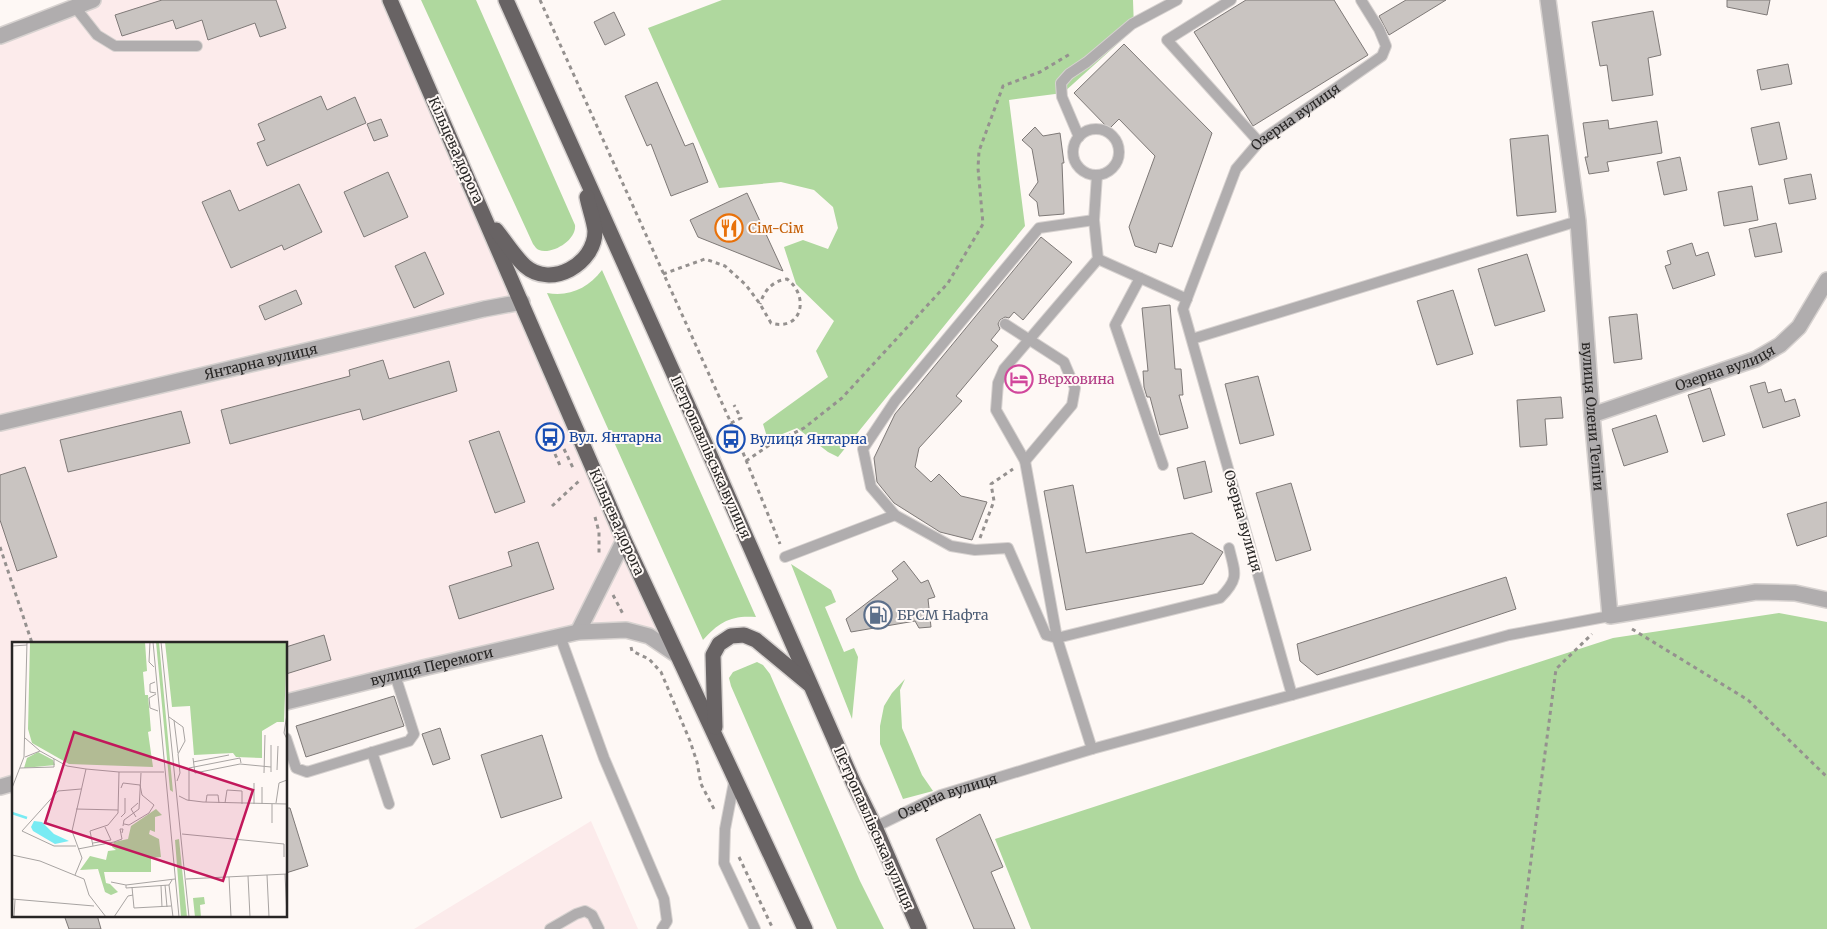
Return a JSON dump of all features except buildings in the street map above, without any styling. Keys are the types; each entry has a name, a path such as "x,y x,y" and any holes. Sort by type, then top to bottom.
{"highway":[{"name":"Кільцева дорога","path":"390,0 624,540 805,929"},
{"name":"Петропавлівська вулиця","path":"506,0 916,922"},
{"path":"484,215 526,266 543,275 562,273 578,266 591,248 595,232 580,168"},
{"path":"715,734 713,655 719,644 731,636 744,635 756,640 812,687"}],"street":[{"path":"0,36 93,0"},
{"name":"вулиця Олени Теліги","path":"1548,0 1578,221 1592,415 1610,616"},
{"name":"Озерна вулиця","path":"1592,415 1756,359 1780,345 1799,327 1827,280"},
{"name":"Янтарна вулиця","path":"0,423 484,309 522,302"},
{"path":"578,632 624,540"},
{"path":"1610,616 1756,592 1795,593 1827,600"},
{"name":"вулиця Перемоги","path":"288,701 395,674 578,632 626,630 649,636 677,655"}],"lane":[{"path":"1079,137 1062,97 1061,83 1069,74 1088,62 1132,24 1177,0"},
{"path":"1231,0 1167,40 1259,142"},
{"name":"Озерна вулиця","path":"875,827 941,795 1092,749 1292,695 1184,309 1236,169 1259,142 1382,56 1386,46 1379,29 1361,0"},
{"path":"75,7 97,35 115,46 197,46"},
{"path":"1092,130 1100,130 1113,137 1119,150 1116,165 1104,174 1097,175 1090,174 1077,166 1073,151 1079,137 1092,130"},
{"path":"1092,749 1057,638 1025,461 996,410 998,383 1004,369 1098,260 1094,220 1097,175"},
{"path":"1094,220 1039,228 979,306 895,401 863,449 872,487 895,515 951,546 975,550 1008,548 1046,635 1057,638 1220,598 1231,587 1235,576 1229,548"},
{"path":"1192,339 1578,221"},
{"path":"1098,260 1187,299"},
{"path":"1140,278 1115,325 1163,464"},
{"path":"1004,324 1064,362 1075,388 1072,404 1025,461"},
{"path":"785,556 895,515"},
{"path":"1292,695 1509,635 1610,616"},
{"path":"560,636 604,758 664,899 667,921 662,929"},
{"path":"288,744 296,768 306,772 409,741 414,734 395,674"},
{"path":"372,752 389,804"},
{"path":"735,776 725,829 724,863 755,929"},
{"path":"550,929 585,911 592,915 598,929"}],"path":[{"path":"540,0 731,423 785,556"},
{"path":"746,461 768,446 804,428 842,398 948,283 983,224 978,168 979,151 1003,86 1040,72 1074,52"},
{"path":"663,274 705,259 725,266 746,285 771,323 779,325 789,323 797,316 801,308 800,297 794,285 787,279 774,284 764,293 760,304"},
{"path":"731,423 741,418 734,405"},
{"path":"555,454 561,468"},
{"path":"975,550 994,501 991,484 1025,461"},
{"path":"552,506 579,481"},
{"path":"0,547 32,642"},
{"path":"1522,929 1556,669 1610,616 1748,700 1827,777"}],"shaded area":[{"path":"93,0 390,0 677,655 649,636 578,632 288,702 288,642 12,642 12,784 0,787 0,36"},
{"path":"591,821 638,929 414,929"}],"green space":[{"path":"421,0 476,0 575,225 575,231 572,236 563,245 544,251 538,250 533,244"},
{"path":"722,0 1133,0 1134,29 1063,93 1009,100 1025,226 838,457 828,452 797,428 768,440 763,424 828,377 816,351 834,321 796,284 784,247 803,240 828,249 838,228 833,207 814,190 781,182 719,188 648,28"},
{"path":"602,270 756,617 739,617 726,621 720,624 703,640 547,293 563,294 578,290 591,282"},
{"path":"791,564 831,590 836,602 825,607 844,652 854,648 858,657 852,719"},
{"path":"1779,613 1827,622 1827,929 1031,929 995,839 1613,638"},
{"path":"757,662 763,665 770,674 860,881 884,929 837,929 731,686 729,678 733,672"},
{"path":"905,679 900,690 902,728 922,775 933,791 903,799 880,744 880,726 884,706 892,693"}],"place":[{"name":"Сім-Сім","path":"729,228"},
{"name":"Верховина","path":"1019,379"},
{"name":"Вул. Янтарна","path":"550,437"},
{"name":"Вулиця Янтарна","path":"731,439"},
{"name":"БРСМ Нафта","path":"878,615"}]}
